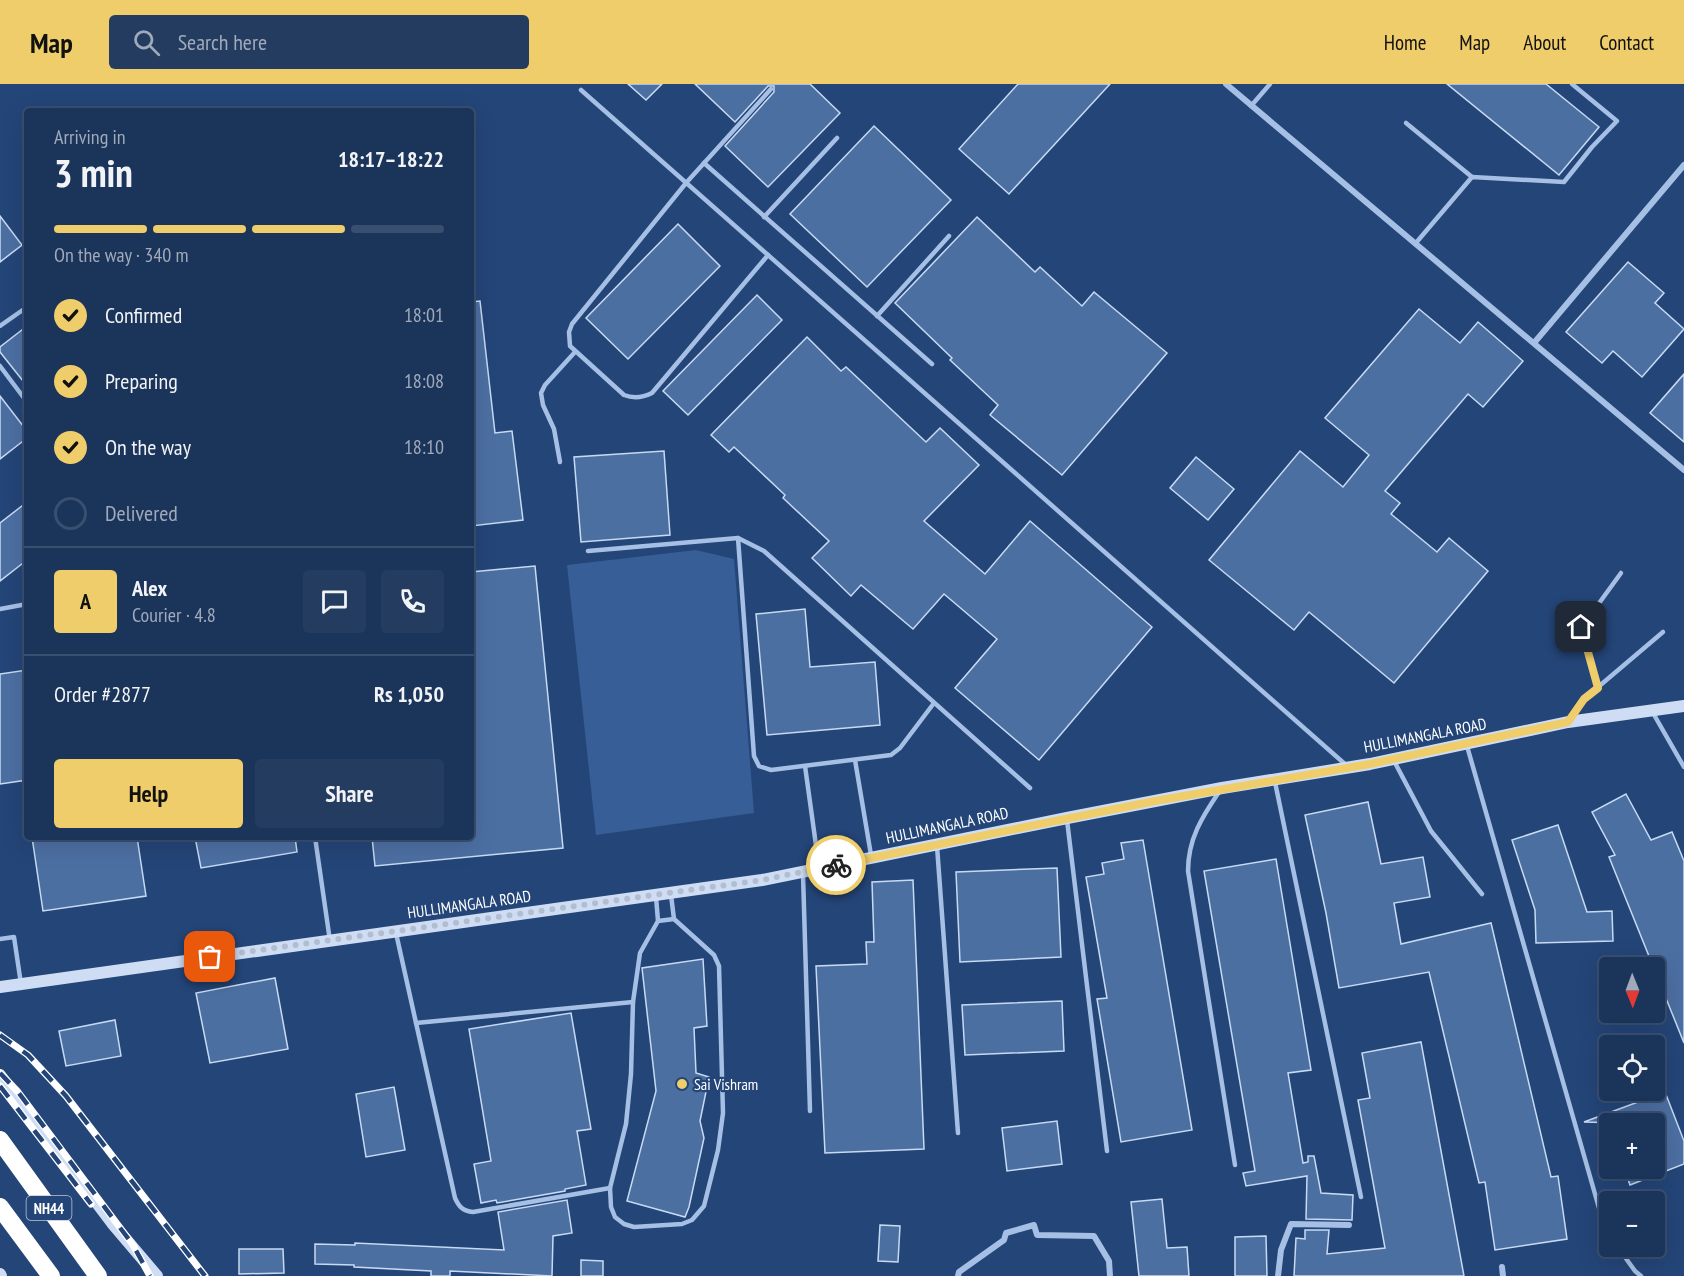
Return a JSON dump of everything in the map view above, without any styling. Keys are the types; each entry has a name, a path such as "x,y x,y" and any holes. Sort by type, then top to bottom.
{"highway":[{"name":"NH44","path":"0,1140 98,1276"},
{"name":"NH44","path":"0,1207 51,1276"}],"street":[{"path":"1226,84 1684,470"},
{"path":"1534,343 1684,165"},
{"name":"HULLIMANGALA ROAD","path":"0,987 762,880 1221,788 1392,759 1568,722 1684,706"},
{"path":"0,1075 112,1222 157,1276"},
{"path":"1278,1276 1281,1250 1291,1224 1349,1225"},
{"path":"958,1276 959,1272 1004,1240 1006,1233 1034,1225 1037,1235 1094,1236 1108,1261 1110,1276"},
{"path":"1502,1267 1503,1276"}],"lane":[{"path":"1251,106 1270,84"},
{"path":"1406,123 1472,177 1564,182 1592,147 1617,121 1572,84"},
{"path":"768,255 652,393 646,396 624,395 575,352 569,340 572,324 686,183 771,89"},
{"path":"581,90 1348,766"},
{"path":"764,217 837,138"},
{"path":"704,164 932,364"},
{"path":"1415,244 1472,177"},
{"path":"877,316 949,236"},
{"path":"0,327 24,309"},
{"path":"560,462 554,429 543,405 541,393 545,385 575,352"},
{"path":"0,366 24,398"},
{"path":"738,538 755,761 759,766 771,770 885,757 896,752 934,703"},
{"path":"588,551 738,538 765,551 1030,788"},
{"path":"1598,688 1581,627 1621,573"},
{"path":"0,609 24,605"},
{"path":"1568,722 1584,699 1663,632"},
{"path":"1652,711 1684,767"},
{"path":"1466,744 1599,1208"},
{"path":"1392,759 1431,831 1482,894"},
{"path":"855,760 871,858"},
{"path":"805,766 819,868"},
{"path":"1274,779 1361,1197"},
{"path":"1221,788 1197,826 1191,844 1188,871 1235,1165"},
{"path":"1067,818 1107,1150"},
{"path":"315,840 330,941"},
{"path":"937,844 958,1133"},
{"path":"803,872 810,1111"},
{"path":"656,895 657,921 640,953 633,1002 631,1074 626,1124 610,1188 611,1207 615,1216 624,1224 634,1227 682,1224 698,1215 704,1206 712,1179 723,1113 719,966 714,955 674,919 671,893"},
{"path":"657,921 674,919"},
{"path":"396,931 455,1198 459,1207 473,1212 610,1188"},
{"path":"0,939 14,937 21,984"},
{"path":"416,1023 633,1002"},
{"path":"1625,1257 1641,1276"}],"shaded area":[{"path":"696,550 734,559 754,813 596,835 567,565"}],"building":[{"path":"628,84 662,84 646,100"},
{"path":"695,84 810,84 840,113 768,187 725,146 774,92 774,86 768,86 735,122"},
{"path":"1018,84 1110,84 1009,194 959,149"},
{"path":"1447,84 1546,84 1599,127 1559,175"},
{"path":"874,126 951,200 867,287 790,214"},
{"path":"0,216 22,245 0,262"},
{"path":"977,217 1035,272 1040,267 1082,306 1094,292 1167,353 1062,475 990,415 998,405 950,360 952,358 895,303"},
{"path":"678,224 720,266 628,359 586,318"},
{"path":"1628,262 1664,293 1655,303 1684,329 1642,377 1613,351 1602,363 1566,332"},
{"path":"757,295 782,320 688,415 663,391"},
{"path":"480,301 495,433 512,431 523,520 474,526 474,302"},
{"path":"1419,309 1460,343 1478,322 1523,361 1483,407 1468,394 1385,491 1400,503 1391,514 1437,552 1449,538 1488,571 1394,683 1309,612 1294,630 1209,560 1300,451 1343,487 1369,455 1325,418"},
{"path":"24,328 24,382 0,352 0,347"},
{"path":"807,337 841,371 846,367 926,442 940,428 979,465 924,521 985,574 1030,521 1152,627 1039,760 955,688 997,639 944,594 913,629 861,585 851,596 812,558 829,541 734,447 729,452 711,435"},
{"path":"1684,374 1684,442 1650,413"},
{"path":"0,396 24,427 24,440 0,459"},
{"path":"664,451 670,535 581,542 574,457"},
{"path":"1196,457 1234,489 1208,520 1170,488"},
{"path":"24,504 24,562 0,581 0,523"},
{"path":"535,566 563,848 375,866 372,840 474,840 474,572"},
{"path":"805,609 810,667 875,662 880,725 767,735 756,614"},
{"path":"24,670 24,780 0,784 0,674"},
{"path":"1626,794 1651,840 1672,832 1684,861 1684,1043 1665,996 1665,957 1649,957 1609,857 1615,855 1592,812"},
{"path":"1368,802 1381,864 1423,857 1430,897 1394,903 1401,944 1491,923 1551,1177 1558,1176 1567,1239 1495,1250 1485,1182 1479,1183 1429,972 1339,988 1305,815"},
{"path":"1558,825 1587,912 1612,911 1613,941 1536,943 1535,910 1512,840"},
{"path":"32,840 137,840 146,896 43,911"},
{"path":"196,840 295,840 297,852 201,868"},
{"path":"1143,840 1192,1130 1121,1142 1097,999 1107,998 1086,877 1104,874 1102,863 1124,859 1121,843"},
{"path":"1276,859 1311,1070 1288,1073 1303,1163 1308,1162 1308,1156 1314,1156 1321,1193 1353,1195 1352,1220 1306,1219 1307,1176 1246,1186 1243,1173 1255,1171 1204,871"},
{"path":"1057,868 1061,957 960,962 956,872"},
{"path":"913,880 924,1149 825,1153 816,966 867,964 866,942 874,942 872,882"},
{"name":"Sai Vishram","path":"703,959 707,1026 694,1028 696,1073 709,1077 700,1121 704,1138 685,1217 627,1201 656,1091 642,968"},
{"path":"275,978 288,1049 210,1063 196,993"},
{"path":"1062,1001 1064,1051 965,1055 962,1005"},
{"path":"571,1013 591,1129 577,1131 586,1185 497,1203 496,1200 481,1203 474,1164 491,1161 469,1029"},
{"path":"115,1020 121,1056 66,1066 59,1031"},
{"path":"1421,1042 1464,1276 1294,1276 1296,1238 1305,1239 1305,1230 1329,1230 1327,1254 1385,1248 1358,1100 1370,1098 1362,1053"},
{"path":"394,1087 405,1150 366,1157 356,1094"},
{"path":"1665,1092 1684,1141 1684,1164 1665,1171 1665,1113 1608,1113 1641,1101 1665,1101"},
{"path":"1599,1116 1599,1122 1584,1122"},
{"path":"1057,1121 1062,1164 1007,1171 1002,1128"},
{"path":"1628,1179 1645,1179 1630,1185"},
{"path":"1162,1199 1167,1248 1187,1247 1189,1276 1139,1276 1131,1202"},
{"path":"567,1200 572,1233 553,1236 552,1276 450,1271 450,1276 431,1276 431,1271 315,1264 315,1244 355,1245 355,1243 504,1250 498,1212"},
{"path":"880,1225 900,1226 898,1262 878,1261"},
{"path":"1266,1236 1267,1276 1235,1276 1235,1237"},
{"path":"239,1249 283,1249 284,1273 239,1274"},
{"path":"581,1260 603,1261 603,1276 581,1276"}],"railway":[{"path":"0,1035 28,1055 66,1096 205,1276"},
{"path":"0,1073 18,1092 133,1245 150,1276"},
{"path":"0,1086 91,1204"}],"way so far":[{"path":"210,957 762,880 836,865"}],"place":[{"name":"Sai Vishram","path":"682,1084"}],"route":[{"path":"836,865 1221,788 1370,764 1568,722 1584,699 1598,688 1581,627"}]}
